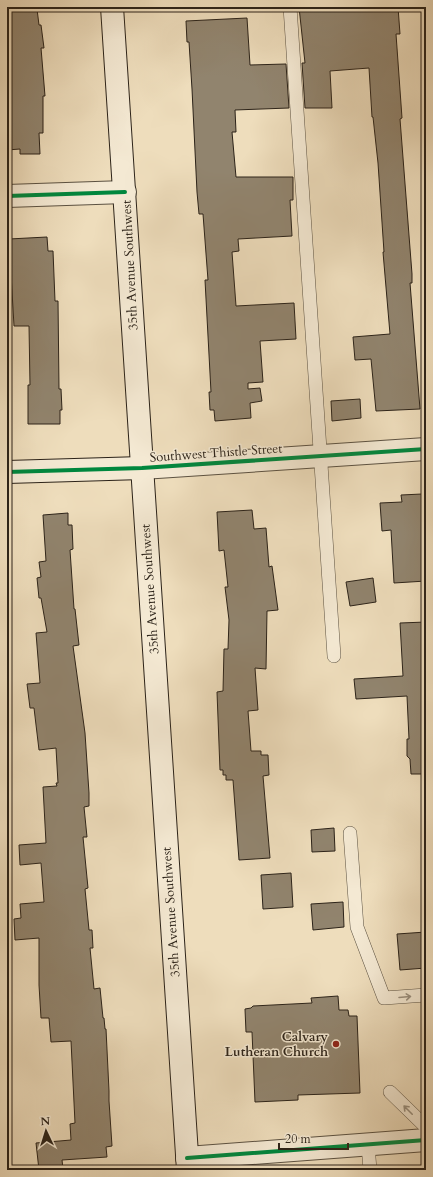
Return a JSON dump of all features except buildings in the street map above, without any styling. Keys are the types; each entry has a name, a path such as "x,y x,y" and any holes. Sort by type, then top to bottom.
{"main road":[{"name":"35th Avenue Southwest","path":"112,7 188,1164"},
{"path":"7,196 125,192"},
{"name":"Southwest Thistle Street","path":"7,472 142,468 426,449"},
{"path":"188,1164 426,1140"}],"lane":[{"path":"290,7 334,656"},
{"path":"350,833 357,927 384,998 426,995"},
{"path":"390,1092 426,1127"},
{"path":"368,1145 370,1170"}],"cycle path":[{"path":"7,196 125,192"},
{"path":"7,472 142,468 426,449"},
{"path":"187,1158 426,1140"}],"place":[{"name":"Calvary Lutheran Church","path":"336,1044"}]}
